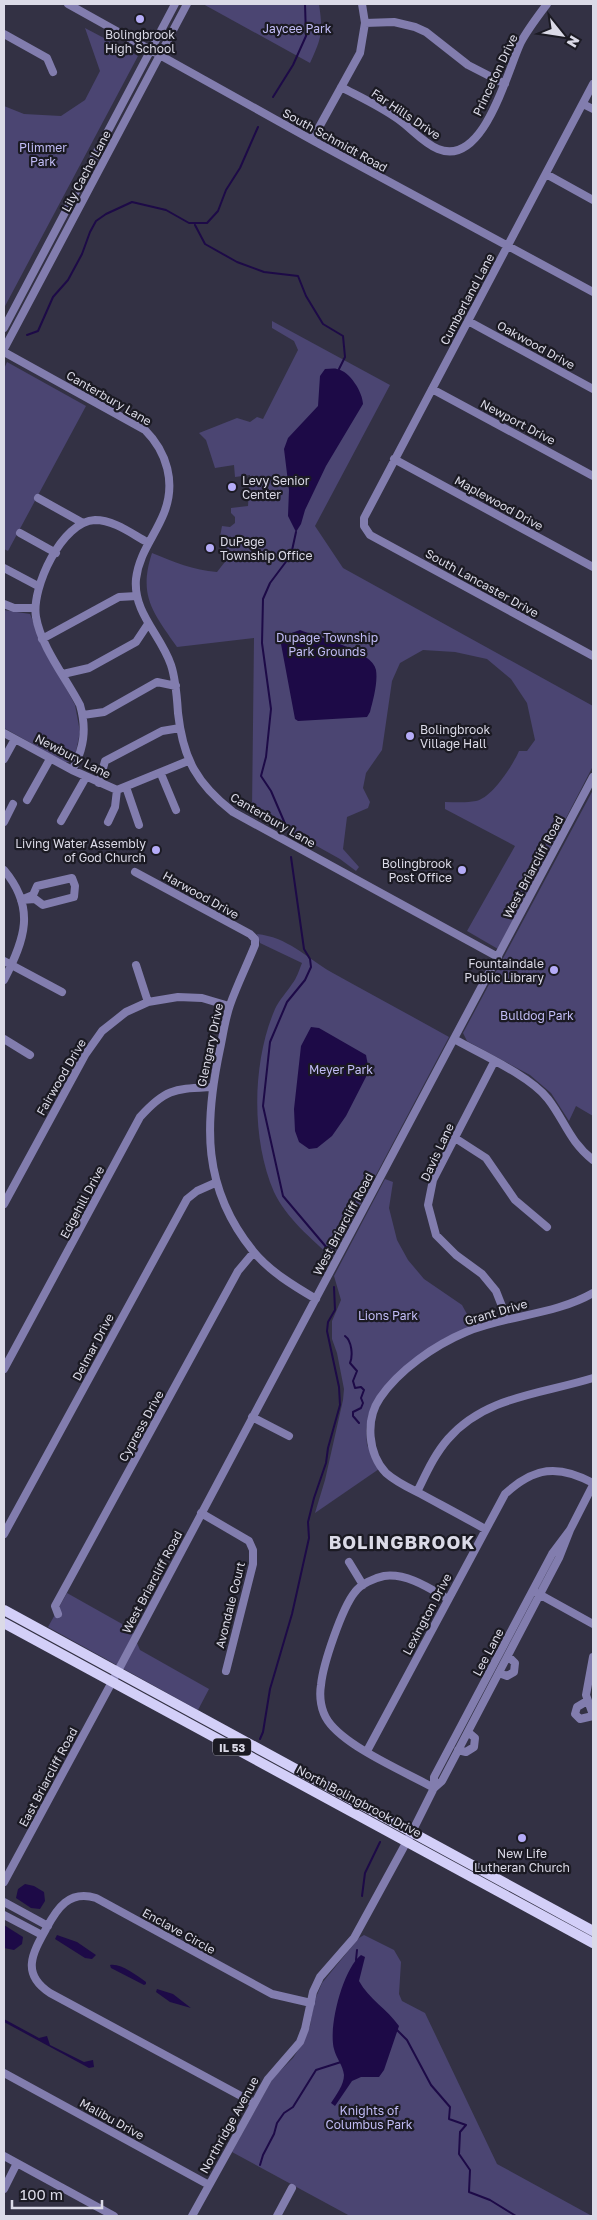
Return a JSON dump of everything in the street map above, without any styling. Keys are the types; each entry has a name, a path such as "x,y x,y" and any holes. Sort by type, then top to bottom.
{"main road":[{"name":"IL 53","path":"4,1610 118,1672"},
{"name":"IL 53","path":"4,1623 112,1682"},
{"name":"North Bolingbrook Drive","path":"118,1672 593,1943"},
{"name":"North Bolingbrook Drive","path":"112,1682 593,1931"}],"street":[{"name":"South Schmidt Road","path":"68,4 312,140 593,292"},
{"name":"Lily Cache Lane","path":"4,328 175,4"},
{"name":"Lily Cache Lane","path":"4,350 187,4"},
{"path":"312,140 360,53 365,23 362,4"},
{"name":"Princeton Drive","path":"460,150 469,146 481,131 505,84 522,41 546,4"},
{"path":"365,23 394,22 415,27 426,32 468,65 505,84"},
{"path":"4,34 47,58 53,72"},
{"name":"Cumberland Lane","path":"364,526 364,518 394,459 593,84"},
{"name":"Far Hills Drive","path":"341,87 397,118 434,147 445,151 460,150"},
{"path":"583,104 593,109"},
{"path":"460,150 463,158"},
{"path":"546,174 593,200"},
{"name":"Oakwood Drive","path":"468,321 593,389"},
{"name":"Canterbury Lane","path":"4,350 145,430 154,439 165,457 170,492 164,513 147,542 140,560 136,579 137,596 148,624 171,664 176,686 180,728 188,761 200,780 214,796 234,812 498,957"},
{"name":"Newport Drive","path":"432,389 593,476"},
{"name":"Maplewood Drive","path":"394,459 593,567"},
{"path":"38,498 84,522"},
{"path":"82,513 84,522"},
{"path":"72,770 80,755 84,736 83,715 80,705 42,639 35,608 38,586 66,535 74,527 84,522 96,520 112,524 147,542"},
{"name":"South Lancaster Drive","path":"364,526 370,535 593,656"},
{"path":"20,533 56,553"},
{"path":"4,568 38,586"},
{"path":"42,639 119,597 137,596"},
{"path":"4,604 14,608 35,608"},
{"path":"63,674 89,668 136,642 148,624"},
{"path":"83,715 104,712 157,682 176,686"},
{"path":"99,782 104,761 162,731 180,728"},
{"name":"Newbury Lane","path":"4,733 50,759 117,790 161,774 188,761"},
{"path":"4,759 15,738"},
{"path":"27,800 50,759"},
{"path":"161,774 176,810"},
{"path":"61,821 86,777"},
{"name":"West Briarcliff Road","path":"112,1682 593,777"},
{"path":"126,787 139,825"},
{"path":"108,822 115,807 117,790"},
{"path":"4,822 13,804"},
{"path":"4,870 21,900 24,914 24,931 21,946 4,980"},
{"name":"Harwood Drive","path":"135,872 256,939"},
{"path":"72,878 75,886 74,896 43,904 35,899 21,900 34,895 37,886 72,878"},
{"name":"Glengary Drive","path":"256,939 256,946 229,1006 212,1088 209,1146 215,1183 238,1231 254,1252 286,1280 316,1299"},
{"path":"4,961 62,992"},
{"path":"136,965 148,1002"},
{"name":"Fairwood Drive","path":"4,1204 90,1047 102,1031 126,1012 148,1002 178,997 202,998 229,1006"},
{"path":"4,1039 30,1055"},
{"path":"454,1039 531,1082 548,1098 579,1149 593,1160"},
{"name":"Davis Lane","path":"494,1062 433,1180 428,1205 436,1235 456,1255 482,1274 496,1290 507,1319"},
{"name":"Edgehill Drive","path":"4,1369 140,1117 156,1100 179,1088 212,1088"},
{"path":"455,1138 486,1158 515,1200 546,1227"},
{"name":"Delmar Drive","path":"4,1534 187,1199 197,1191 215,1183"},
{"name":"Cypress Drive","path":"58,1614 56,1606 60,1598 238,1270 254,1252"},
{"name":"Grant Drive","path":"485,1528 394,1479 379,1464 374,1454 370,1436 372,1421 380,1399 404,1372 433,1350 466,1332 507,1319 564,1305 593,1293"},
{"path":"417,1492 434,1459 448,1439 471,1418 503,1402 593,1378"},
{"path":"252,1418 289,1436"},
{"name":"Lexington Drive","path":"367,1752 485,1528 505,1494 518,1482 533,1474 547,1470 564,1471 593,1484"},
{"name":"Lee Lane","path":"410,1837 434,1788 442,1781 508,1656 552,1554 570,1530 593,1484"},
{"name":"Avondale Court","path":"201,1513 249,1540 253,1550 253,1564 226,1671"},
{"path":"349,1562 364,1585"},
{"path":"434,1788 367,1752 342,1735 328,1722 324,1714 320,1694 321,1683 345,1605 356,1590 384,1576 407,1578 448,1599"},
{"path":"536,1593 593,1624"},
{"name":"Lee Lane","path":"434,1788 434,1777 536,1593"},
{"name":"Lee Lane","path":"498,1673 507,1676 514,1672 515,1663 508,1656"},
{"path":"587,1701 577,1707 575,1714 580,1719 593,1716 586,1694 593,1657"},
{"name":"East Briarcliff Road","path":"4,1882 112,1682"},
{"name":"Lee Lane","path":"458,1750 466,1752 474,1747 475,1738 468,1732"},
{"name":"Northridge Avenue","path":"192,2216 268,2079 300,2042 306,2029 311,2003 320,1977 354,1938 410,1837"},
{"name":"Enclave Circle","path":"254,2103 44,1988 34,1974 31,1962 42,1935 55,1912 66,1901 77,1896 90,1896 272,1994 311,2003"},
{"path":"4,1902 48,1926"},
{"path":"4,1915 42,1935"},
{"name":"Malibu Drive","path":"4,2073 209,2185"},
{"path":"4,2156 114,2216"},
{"path":"4,2189 17,2163"},
{"path":"277,2216 292,2188"}],"green space":[{"name":"Jaycee Park","path":"203,4 319,4 320,34 310,63"},
{"name":"Plimmer Park","path":"85,28 138,56 4,308 4,106 24,114 61,116 85,100 100,71"},
{"name":"Dupage Township Park Grounds","path":"272,321 390,385 315,526 343,568 593,706 593,766 498,949 467,931 515,846 445,809 445,802 468,802 482,799 495,788 519,751 527,751 535,740 527,703 511,679 487,659 455,652 423,650 400,663 392,681 382,750 366,773 363,788 370,802 368,808 347,817 343,849 359,867 356,871 340,859 252,810 254,638 177,647 161,624 150,603 147,581 152,553 192,567 217,572 228,558 226,545 219,542 222,526 230,527 235,523 235,517 231,513 231,508 248,506 250,475 235,477 234,465 215,468 206,440 199,433 237,418 250,422 257,417 263,419 298,350 294,341 272,328"},
{"path":"7,362 86,406 8,551 4,549 4,369"},
{"path":"4,610 30,614 42,643 75,705 80,732 75,756 70,762 65,762 4,728"},
{"name":"Bulldog Park","path":"593,790 593,1116 576,1106 569,1121 551,1093 530,1075 467,1041 463,1033"},
{"name":"Meyer Park","path":"257,934 287,943 331,972 449,1037 332,1258 285,1211 274,1192 266,1171 258,1125 257,1100 262,1052 267,1030 275,1009 295,979 302,963 260,943"},
{"name":"Lions Park","path":"385,1179 393,1182 389,1208 397,1240 408,1260 424,1279 462,1305 473,1325 443,1339 415,1358 369,1413 366,1430 367,1445 379,1469 315,1513 325,1480 344,1389 337,1353 332,1339 332,1321 341,1300 334,1276"},
{"path":"67,1593 131,1629 140,1650 209,1689 198,1710 48,1627"},
{"name":"Knights of Columbus Park","path":"364,1935 394,1950 401,1962 399,1994 402,2001 425,2013 497,2164 592,2216 350,2216 232,2152 273,2078 293,2058 304,2041 310,2026 314,2002 322,1983 359,1938"}],"shaded area":[{"path":"325,369 336,369 347,374 358,389 363,404 326,466 296,532 288,516 289,490 284,449 288,438 318,406 320,376"},
{"path":"300,630 344,646 373,663 376,670 376,686 367,717 298,721 295,719 281,644 286,635"},
{"path":"311,1027 319,1028 366,1055 369,1071 346,1116 332,1136 317,1148 309,1149 299,1142 295,1131 294,1109 301,1046"},
{"path":"25,1884 34,1886 44,1892 45,1901 40,1909 31,1908 16,1898 18,1889"},
{"path":"4,1925 23,1937 22,1944 14,1950 4,1948"},
{"path":"57,1935 77,1942 96,1955 92,1959 85,1958 55,1939"},
{"path":"361,1955 365,1957 359,1981 399,2026 384,2070 379,2077 361,2077 352,2081 335,2106 331,2103 341,2086 344,2075 334,2049 333,2027 335,2013 348,1972"},
{"path":"110,1965 128,1970 146,1982 146,1984 144,1985 111,1968"},
{"path":"157,1989 173,1994 191,2008 170,2002 156,1992"},
{"path":"4,2019 39,2038 47,2036 50,2045 84,2062 93,2060 94,2067 89,2068 4,2022"}],"waterway":[{"path":"273,97 293,65 306,36 305,4"},
{"path":"27,335 38,331 53,297 68,280 82,254 96,221 106,214 132,202 166,210 189,223 207,223 218,211 226,190 240,168 258,127"},
{"path":"195,225 205,244 237,262 264,272 298,276 306,296 323,324 343,336 345,357 339,369"},
{"path":"286,826 271,791 261,776 266,757 271,709 262,643 263,599 270,583 291,555 296,532"},
{"path":"291,857 304,949 310,959 311,967 305,980 287,1002 270,1042 263,1106 283,1196 327,1248"},
{"path":"260,1739 263,1732 270,1689 292,1614 309,1538 308,1522 326,1463 328,1448 340,1405 339,1387 327,1331 328,1322 335,1310 334,1287"},
{"path":"345,1336 349,1341 351,1349 350,1363 357,1371 353,1381 355,1388 361,1387 364,1390 361,1398 363,1403 361,1408 353,1412 353,1416 359,1423"},
{"path":"362,1896 365,1873 380,1842"},
{"path":"356,1960 357,1950"},
{"path":"395,2028 407,2040 431,2085 450,2107 449,2119 466,2125 460,2132 459,2154 470,2170 469,2192 490,2200 516,2216"},
{"path":"260,2165 277,2123 284,2113 293,2107 316,2070 341,2062"}],"place":[{"name":"Bolingbrook High School","path":"140,19"},
{"name":"Levy Senior Center","path":"232,487"},
{"name":"DuPage Township Office","path":"210,548"},
{"name":"Bolingbrook Village Hall","path":"410,736"},
{"name":"Living Water Assembly of God Church","path":"156,850"},
{"name":"Bolingbrook Post Office","path":"462,870"},
{"name":"Fountaindale Public Library","path":"554,970"},
{"name":"New Life Lutheran Church","path":"522,1838"}],"district":[{"name":"BOLINGBROOK","path":"402,1542"}]}
